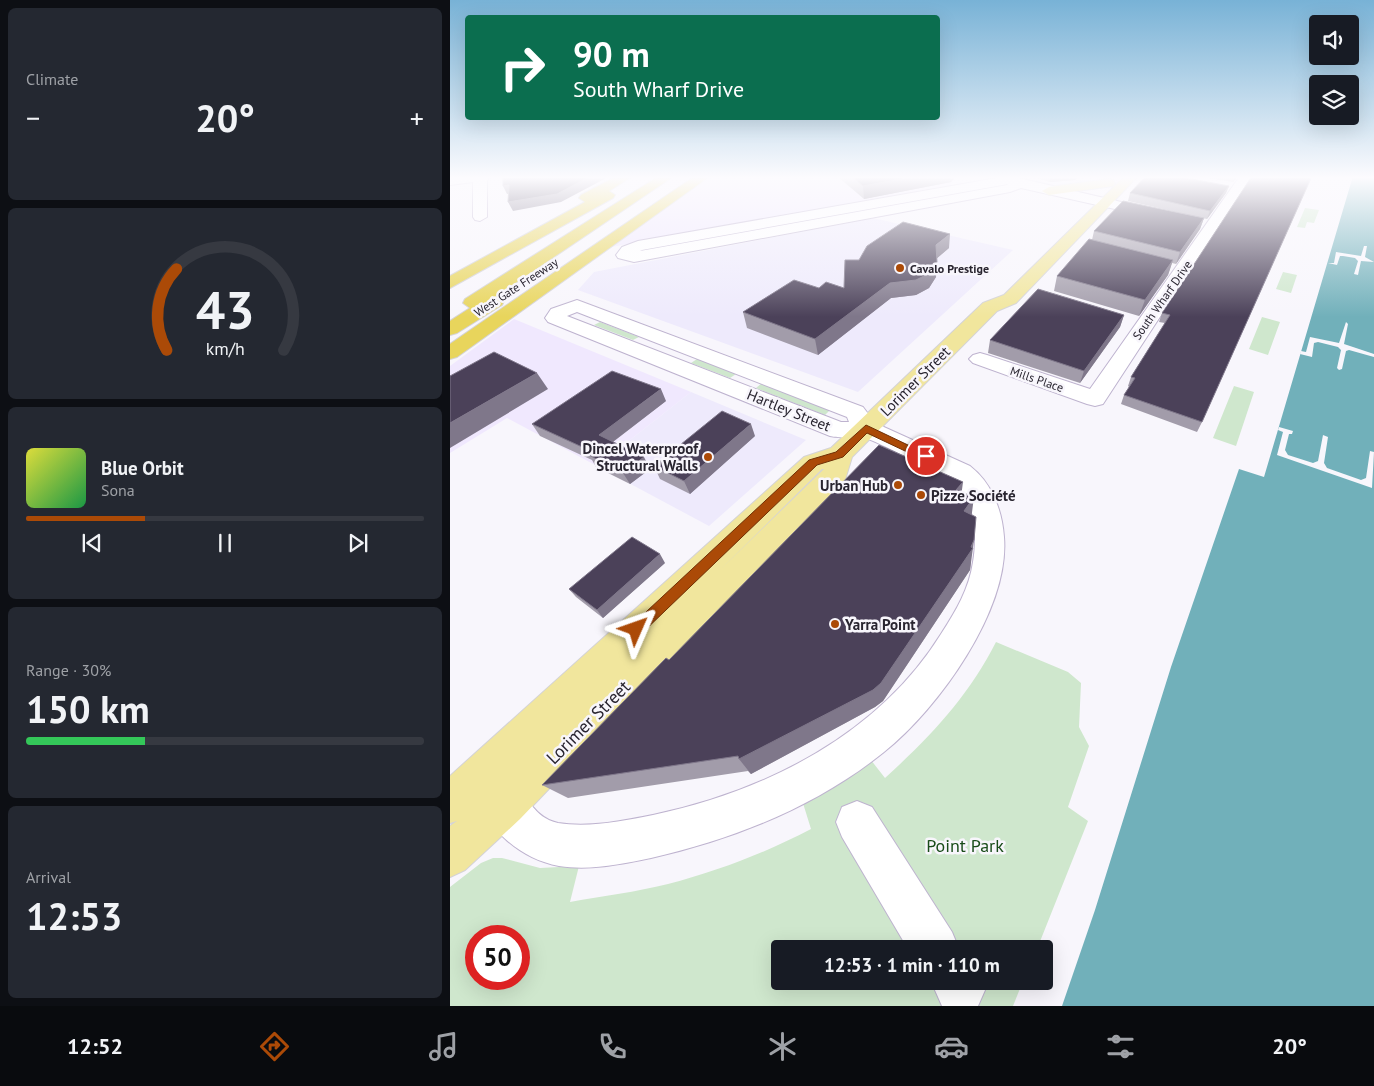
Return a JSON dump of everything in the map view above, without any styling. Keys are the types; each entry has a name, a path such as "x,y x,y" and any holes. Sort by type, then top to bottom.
{"highway":[{"path":"450,268 539,223"},
{"path":"450,274 541,223"},
{"path":"454,290 564,223"},
{"name":"West Gate Freeway","path":"454,290 570,223"},
{"path":"450,317 595,223"},
{"name":"West Gate Freeway","path":"450,329 610,223"},
{"path":"450,342 533,288 627,223"},
{"path":"450,352 555,282 638,223"}],"main road":[{"name":"Lorimer Street","path":"990,307 990,294 1039,248 1073,223"},
{"name":"Lorimer Street","path":"450,855 478,796 813,462 840,454 990,307 1010,299 1081,223"}],"street":[{"path":"766,223 638,246 628,250 624,255 634,257 803,223"},
{"path":"1198,223 1212,226"},
{"name":"South Wharf Drive","path":"1095,399 1214,223"},
{"path":"1163,267 1182,272"},
{"name":"Hartley Street","path":"577,306 757,374 858,413 866,429 839,430 555,318 558,313 577,306"},
{"path":"1122,319 1145,326"},
{"path":"649,355 670,341"},
{"name":"Mills Place","path":"980,359 1095,399"},
{"name":"Hartley Street","path":"736,390 757,374"},
{"path":"478,796 532,835 569,846 605,845 697,827 750,810 828,771 868,740 905,707 932,677 958,641 984,588 990,558 988,522 982,501 972,481 961,473 866,429"},
{"path":"857,822 929,940"}],"shaded area":[{"path":"645,223 748,223 611,247"},
{"path":"847,223 895,223 1013,250 858,392 578,290 594,272"},
{"path":"514,319 691,392 597,466 507,418 450,453 450,366"},
{"path":"691,392 806,440 709,526 597,466"}],"green space":[{"path":"1299,223 1307,223 1305,228 1297,227"},
{"path":"1283,272 1297,275 1291,293 1276,289"},
{"path":"1262,317 1280,322 1268,355 1249,349"},
{"path":"600,322 639,337 633,340 594,325"},
{"path":"697,359 736,374 730,378 691,363"},
{"path":"762,383 830,410 825,415 756,388"},
{"path":"1234,386 1254,392 1236,446 1213,438"},
{"name":"Point Park","path":"996,642 1068,672 1081,683 1079,727 1089,746 1068,807 1088,821 1041,940 771,940 771,990 1019,990 1013,1006 450,1006 450,887 481,863 493,858 502,858 540,868 579,866 570,902 668,884 741,861 811,829 802,800 867,755 885,778 933,731 973,681"}],"water":[{"path":"1339,223 1374,223 1374,1006 1062,1006 1095,910 1171,667 1239,469 1264,477"}],"pier":[{"path":"1364,246 1367,246 1365,257 1374,262 1361,261 1358,275 1354,274 1358,261 1355,258 1340,256 1337,265 1328,263 1334,263 1336,252 1361,256"},
{"path":"1346,322 1348,324 1344,344 1374,354 1374,357 1349,350 1346,351 1342,369 1339,370 1337,368 1341,350 1338,347 1318,342 1314,343 1312,357 1300,354 1301,351 1306,352 1310,337 1339,343"},
{"path":"1279,427 1293,431 1292,434 1289,434 1285,450 1288,455 1313,463 1318,461 1323,435 1328,437 1324,463 1327,468 1361,480 1366,478 1370,451 1374,452 1372,488 1277,455 1283,432 1278,430"}],"building":[{"path":"902,223 950,234 936,245 937,262 930,273 916,280 890,283 815,339 743,312 794,280 819,288 826,282 844,288 845,260 859,260 867,246"},
{"path":"1102,223 1201,223 1180,252 1094,231"},
{"path":"1221,223 1291,223 1202,422 1124,395 1135,378 1131,377 1170,315 1162,313"},
{"path":"1089,239 1173,260 1145,300 1057,276"},
{"path":"1038,289 1124,315 1084,371 990,340"},
{"path":"494,352 537,373 450,423 450,376"},
{"path":"612,371 661,389 599,435 644,457 623,473 589,455 593,452 532,424"},
{"path":"722,411 751,424 684,481 654,466"},
{"name":"Yarra Point","path":"879,445 963,482 956,490 974,497 964,511 976,517 974,540 971,547 973,548 881,683 873,690 739,759 738,756 542,785 666,658 669,660"},
{"path":"632,537 660,554 597,610 569,589"}],"place":[{"name":"Cavalo Prestige","path":"900,268"},
{"name":"Dincel Waterproof Structural Walls","path":"708,457"},
{"name":"Urban Hub","path":"898,485"},
{"name":"Pizze Société","path":"921,495"},
{"name":"Yarra Point","path":"835,624"}],"route":[{"path":"636,629 813,462 840,454 866,429 926,456"}]}
